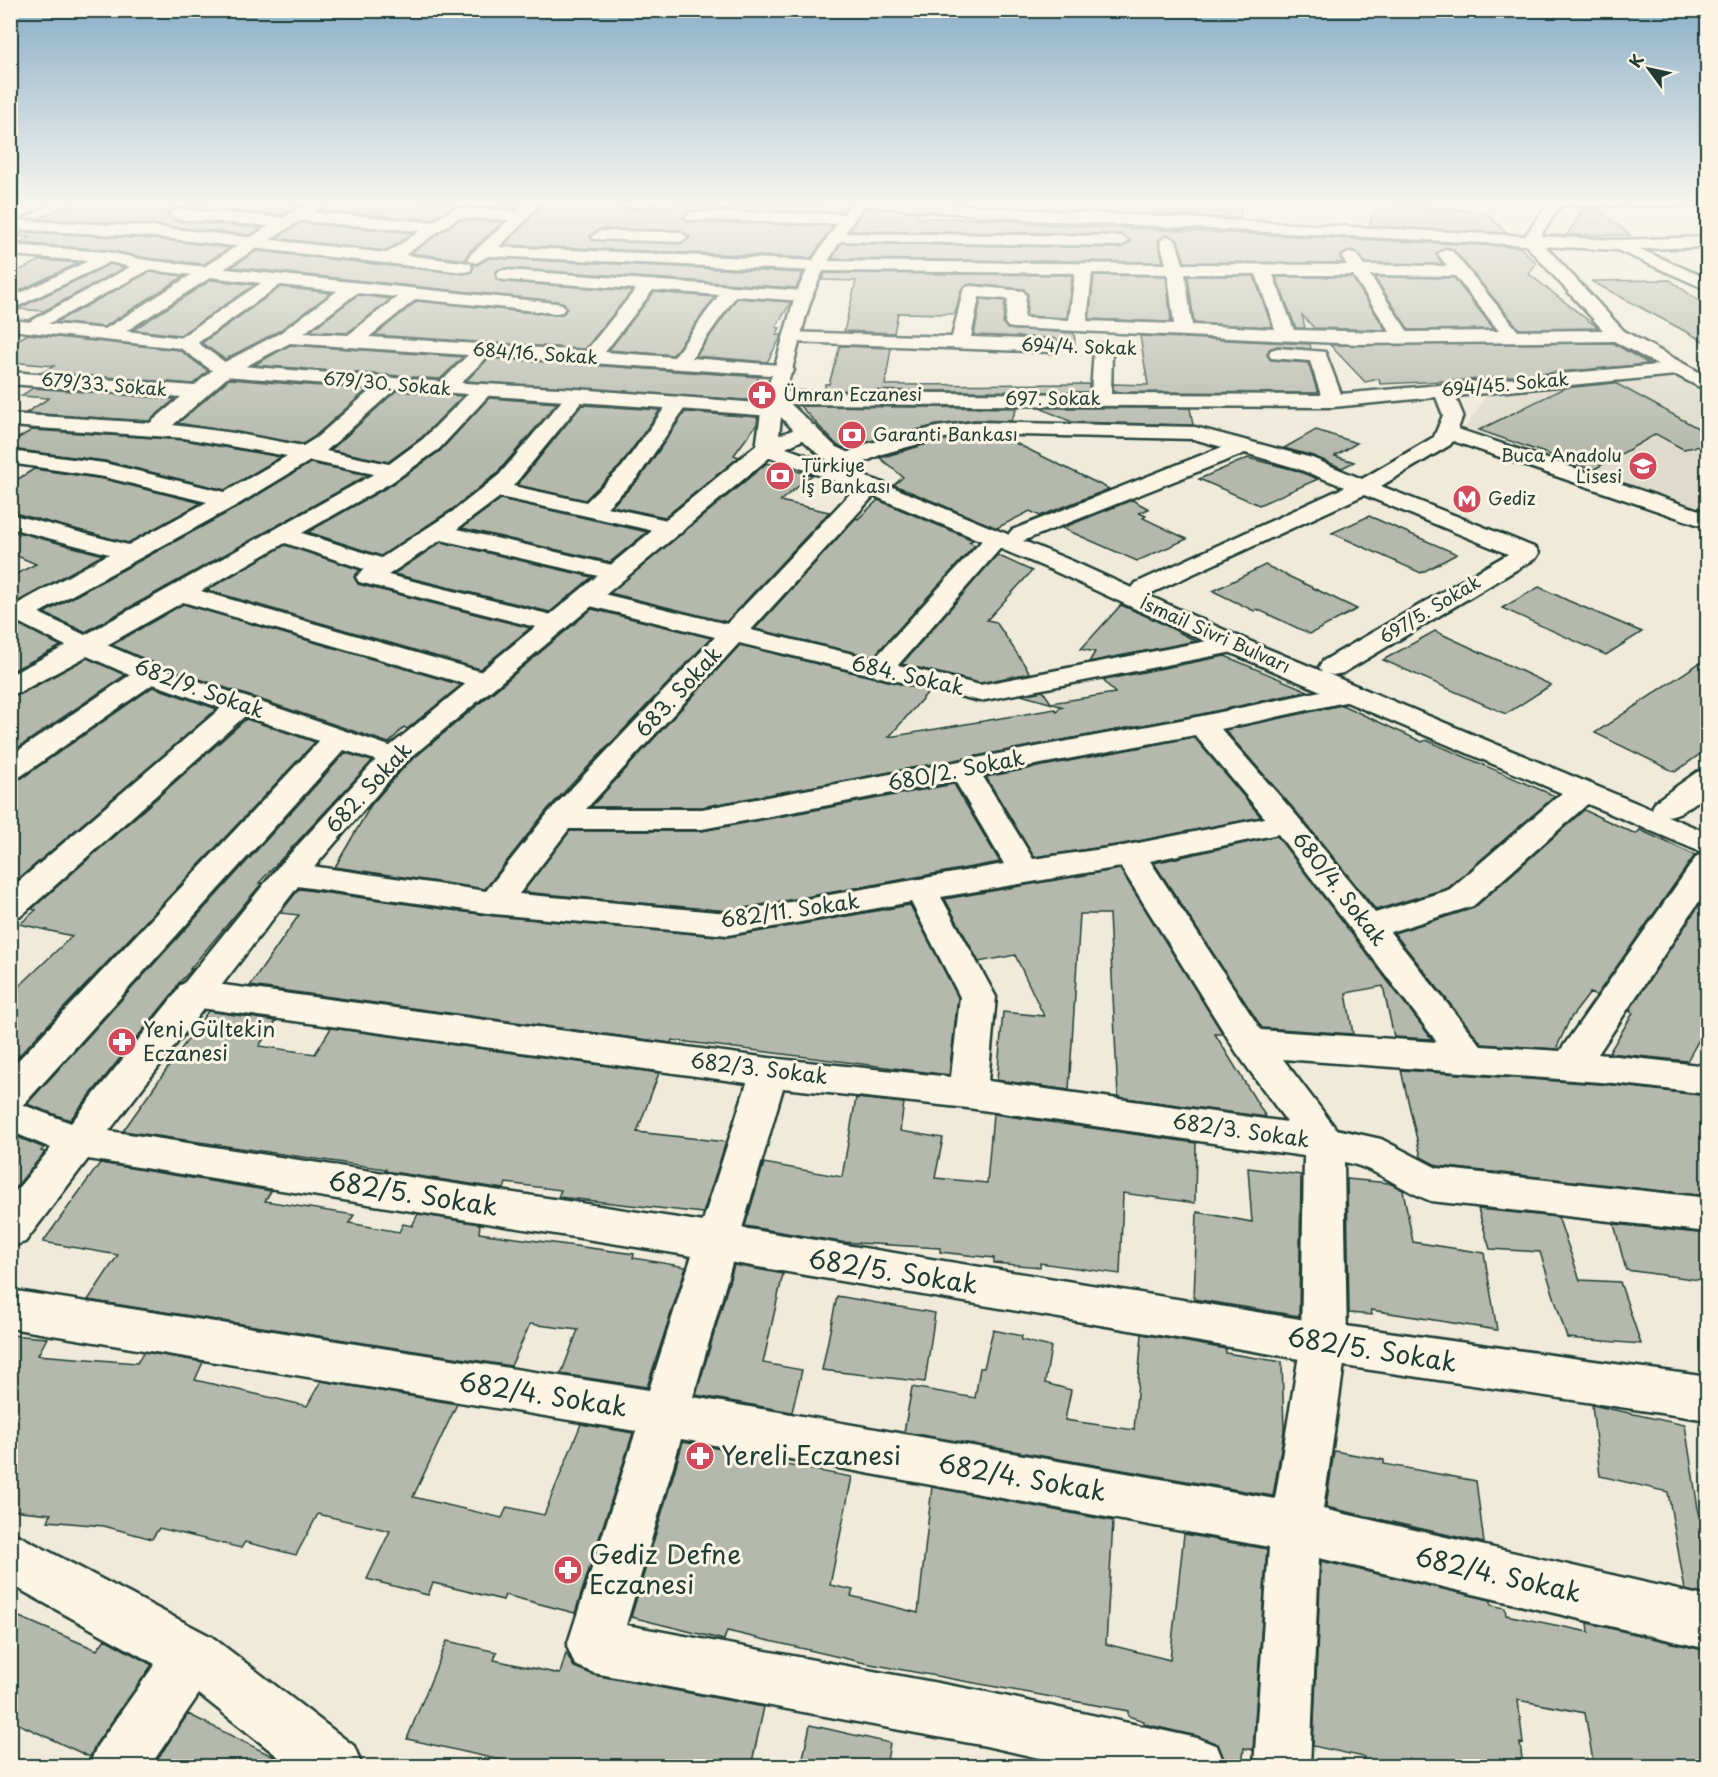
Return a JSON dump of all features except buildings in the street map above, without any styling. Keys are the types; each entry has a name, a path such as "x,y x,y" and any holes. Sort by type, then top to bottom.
{"street":[{"path":"10,304 50,284"},
{"path":"33,327 112,284"},
{"path":"110,334 188,284"},
{"path":"185,343 270,284"},
{"path":"319,284 556,308"},
{"path":"351,342 436,284"},
{"path":"542,323 579,284"},
{"path":"631,284 804,296"},
{"path":"591,358 658,284"},
{"path":"767,447 773,404 809,284"},
{"path":"1077,326 1082,284"},
{"path":"1178,284 1184,331"},
{"path":"1268,284 1287,336"},
{"path":"1369,284 1403,338"},
{"path":"1470,284 1513,336"},
{"path":"1571,284 1618,335 1707,385"},
{"path":"10,286 41,288"},
{"path":"156,429 224,370 286,337 353,287"},
{"path":"679,363 732,290"},
{"path":"960,343 972,291 1017,294 1014,323 1287,336 1319,346"},
{"name":"679/30. Sokak","path":"10,325 185,343 224,370 482,391 577,395 678,403 773,404"},
{"path":"1258,353 1403,338 1618,335"},
{"name":"694/4. Sokak","path":"793,336 1127,349"},
{"name":"684/16. Sokak","path":"286,337 784,370"},
{"path":"514,352 528,337"},
{"path":"1319,346 1333,401"},
{"path":"1103,348 1111,400 1126,432"},
{"path":"445,388 483,350"},
{"name":"694/45. Sokak","path":"1333,401 1677,369"},
{"name":"679/33. Sokak","path":"10,378 198,393"},
{"path":"14,613 229,500 305,455 344,428 389,384"},
{"path":"1145,588 1364,488 1443,441 1453,415 1443,390"},
{"path":"10,686 181,593 393,471 431,444 482,391"},
{"path":"555,624 368,577 438,532 495,489 534,448 577,395"},
{"name":"697. Sokak","path":"773,404 1111,400 1333,401"},
{"path":"591,510 630,472 678,403"},
{"name":"İsmail Sivri Bulvarı","path":"773,404 808,430 828,452 1233,644 1707,846"},
{"path":"10,420 156,429 234,439 393,471"},
{"path":"12,457 69,422"},
{"path":"848,461 874,449 937,433 975,428 1195,433 1304,463 1364,488"},
{"name":"682. Sokak","path":"10,1230 193,994 290,874 394,757 483,681 673,528 767,447 808,430"},
{"path":"1447,432 1707,522"},
{"path":"880,669 1009,537 1244,446"},
{"name":"İsmail Sivri Bulvarı","path":"767,447 1145,588 1707,825"},
{"path":"12,457 104,470 229,500"},
{"name":"683. Sokak","path":"494,903 560,819 870,486"},
{"name":"697/5. Sokak","path":"1334,667 1527,553 1364,488"},
{"path":"495,489 673,528"},
{"path":"10,521 131,553"},
{"path":"438,532 616,573"},
{"path":"284,535 384,567"},
{"path":"181,593 483,681"},
{"name":"684. Sokak","path":"587,598 980,693 1233,644"},
{"name":"682/9. Sokak","path":"14,613 150,674 394,757"},
{"path":"10,770 150,674"},
{"name":"680/2. Sokak","path":"560,819 702,819 1202,725 1349,693"},
{"path":"10,907 241,705"},
{"name":"680/4. Sokak","path":"1202,725 1286,823 1370,927 1470,1058"},
{"path":"10,1094 339,737"},
{"path":"963,769 1024,871"},
{"path":"1667,808 1707,778"},
{"path":"1370,927 1461,898 1581,793"},
{"name":"682/11. Sokak","path":"290,874 494,903 728,924 1024,871 1130,855 1286,823"},
{"path":"1130,855 1250,1043 1324,1143 1324,1343 1295,1527 1282,1767"},
{"path":"1570,1066 1707,863"},
{"path":"921,890 978,997 968,1093"},
{"name":"682/3. Sokak","path":"193,994 769,1072 968,1093 1324,1143 1367,1150 1431,1184 1707,1215"},
{"path":"1250,1043 1570,1066 1707,1080"},
{"path":"769,1072 594,1646 986,1719 1197,1767"},
{"name":"682/5. Sokak","path":"10,1115 78,1142 717,1242 1324,1343 1707,1399"},
{"name":"682/4. Sokak","path":"10,1309 664,1414 1295,1527 1707,1623"},
{"path":"10,1556 193,1656 334,1767"},
{"path":"117,1767 193,1656"}],"shaded area":[{"name":"Buca Anadolu Lisesi","path":"1672,375 1707,393 1707,506 1695,508 1466,427 1490,390"}],"place":[{"name":"Ümran Eczanesi","path":"762,395"},
{"name":"Garanti Bankası","path":"852,435"},
{"name":"Buca Anadolu Lisesi","path":"1643,466"},
{"name":"Türkiye İş Bankası","path":"780,476"},
{"name":"Gediz","path":"1467,499"},
{"name":"Yeni Gültekin Eczanesi","path":"122,1042"},
{"name":"Yereli Eczanesi","path":"700,1456"},
{"name":"Gediz Defne Eczanesi","path":"568,1570"}]}
